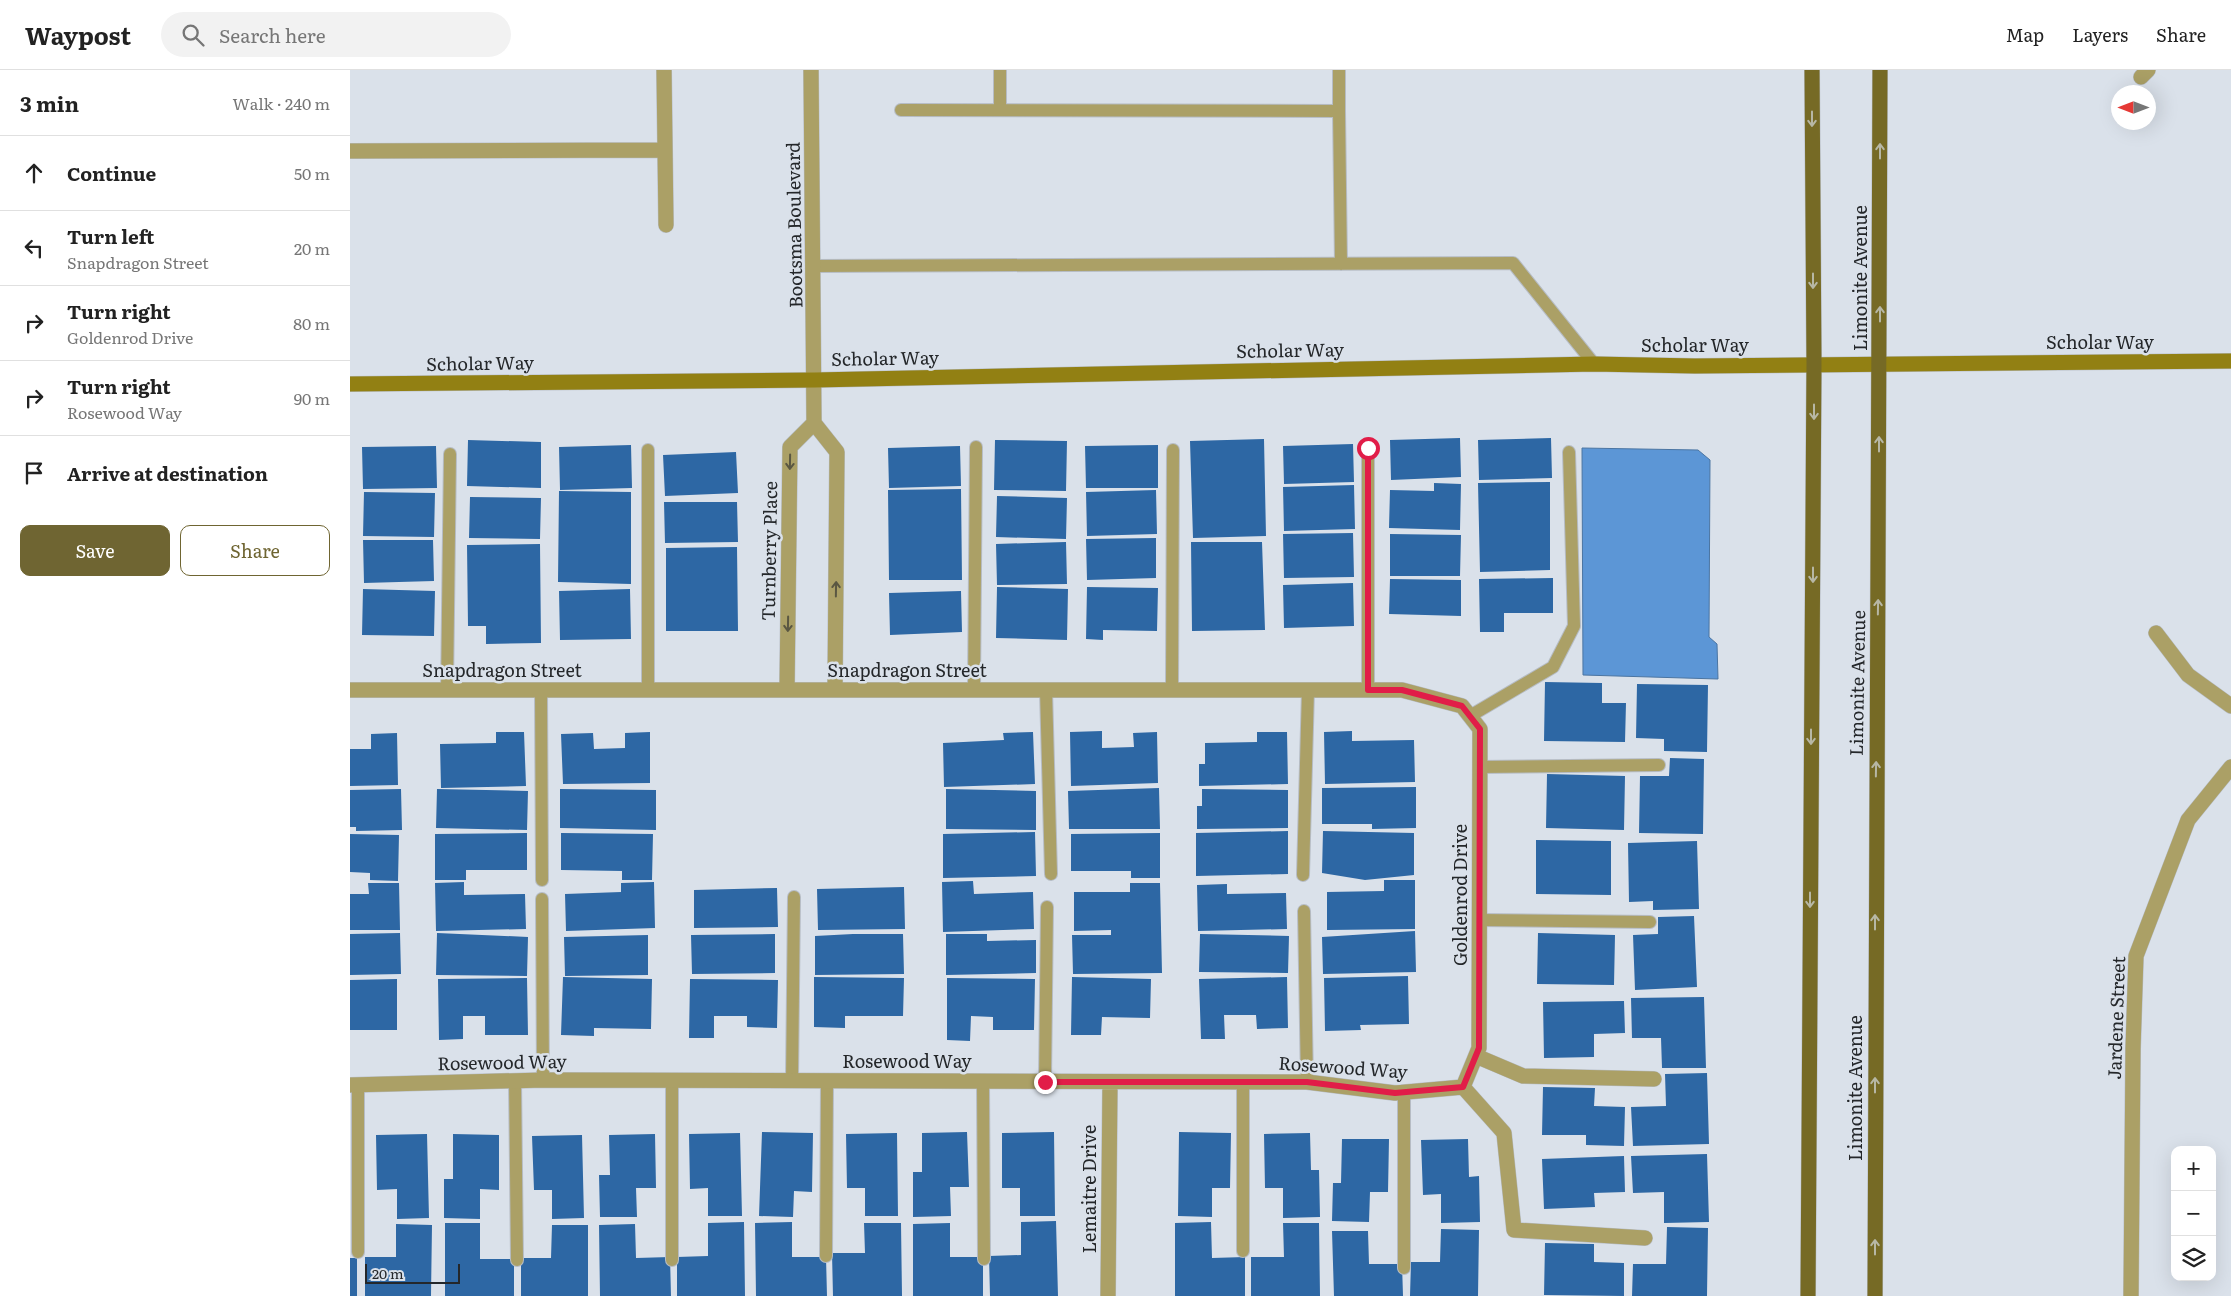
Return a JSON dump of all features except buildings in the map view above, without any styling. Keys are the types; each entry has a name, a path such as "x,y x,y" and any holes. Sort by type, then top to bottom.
{"main road":[{"path":"1808,1296 1814,363 1812,70"},
{"name":"Limonite Avenue","path":"1875,1296 1875,818 1880,362 1880,70"}],"street":[{"path":"664,70 666,226"},
{"name":"Bootsma Boulevard","path":"811,70 815,380"},
{"path":"350,151 665,150"},
{"name":"Scholar Way","path":"350,384 815,380 1594,364 1696,366 1880,362 2231,361"},
{"path":"815,380 814,423 837,452 835,690"},
{"name":"Turnberry Place","path":"787,690 790,447 814,423"},
{"path":"2156,633 2188,675 2231,706"},
{"name":"Snapdragon Street","path":"350,690 1402,690 1466,711"},
{"name":"Goldenrod Drive","path":"1463,1087 1479,1048 1480,729 1466,711"},
{"name":"Jardene Street","path":"2131,1296 2133,1049 2136,956 2188,820 2231,767"},
{"path":"1476,1056 1523,1076 1654,1079"},
{"name":"Rosewood Way","path":"354,1085 516,1080 1307,1082 1395,1093 1463,1087"},
{"name":"Lemaitre Drive","path":"1108,1296 1110,1082"},
{"path":"1463,1087 1504,1133 1514,1230 1645,1238"}],"lane":[{"path":"1000,70 1000,110"},
{"path":"1339,70 1341,264"},
{"path":"901,110 1339,111"},
{"path":"814,266 1513,263 1594,364"},
{"path":"974,690 976,447"},
{"path":"1368,448 1368,690"},
{"path":"648,450 648,690"},
{"path":"1172,690 1173,450"},
{"path":"1466,711 1553,667 1574,626 1569,452"},
{"path":"447,690 450,454"},
{"path":"541,690 542,880"},
{"path":"1046,690 1051,874"},
{"path":"1303,875 1308,690"},
{"path":"1480,767 1659,764"},
{"path":"792,1081 794,897"},
{"path":"542,899 544,1080"},
{"path":"1045,1082 1047,907"},
{"path":"1304,911 1307,1082"},
{"path":"1479,920 1650,922"},
{"path":"516,1080 516,1260"},
{"path":"672,1080 672,1260"},
{"path":"826,1256 827,1081"},
{"path":"983,1082 984,1259"},
{"path":"1243,1082 1244,1251"},
{"path":"354,1085 358,1252"},
{"path":"1404,1092 1404,1268"}],"water":[{"path":"1582,448 1698,450 1710,460 1709,637 1717,644 1718,679 1583,675"}],"route":[{"path":"1045,1082 1307,1082 1395,1093 1463,1087 1479,1048 1480,729 1462,706 1402,690 1368,690 1368,448"}]}
